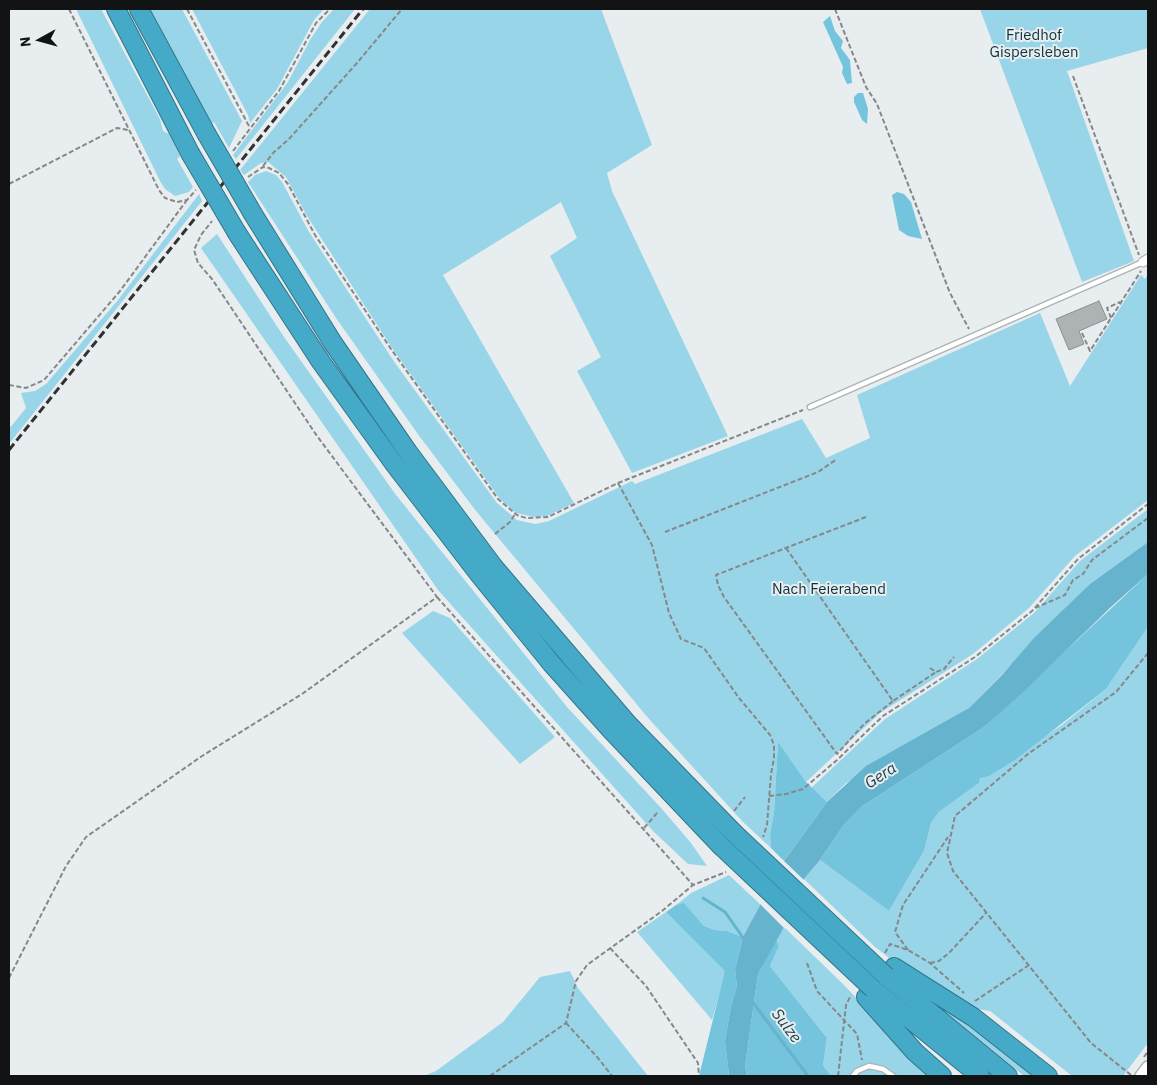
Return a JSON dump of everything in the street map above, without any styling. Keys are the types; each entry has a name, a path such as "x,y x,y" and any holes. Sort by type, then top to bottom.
{"highway":[{"path":"116,9 190,153 237,233 321,362 394,465 478,573 552,663 611,730 721,846 830,949 864,993 915,1052 942,1076"},
{"path":"139,9 206,133 253,214 333,343 408,452 493,566 628,724 734,833 854,947 916,979 973,1017 1048,1076"},
{"path":"888,965 1008,1076"},
{"path":"864,993 980,1076"}],"street":[{"path":"1136,1075 1148,1067"}],"lane":[{"path":"810,407 1146,260"},
{"path":"853,1076 857,1071 870,1066 883,1069 892,1076"}],"path":[{"path":"70,9 128,130 165,198 177,202 187,200"},
{"path":"187,9 250,128"},
{"path":"232,152 279,92 316,23 330,9"},
{"path":"246,178 263,167 274,152 289,140 402,9"},
{"path":"835,9 866,87 877,104 950,293 973,335"},
{"path":"1073,76 1146,260 1140,274 1090,351 1082,333"},
{"path":"9,184 117,128 128,130"},
{"path":"263,167 279,173 288,184 315,235 396,357 498,499 515,514 526,518 548,517 618,483 810,407"},
{"path":"9,385 17,388 26,388 44,380 120,291 196,190"},
{"path":"214,219 201,236 194,250 198,263 317,436 437,597 693,885"},
{"path":"1111,318 1107,308 1122,301"},
{"path":"665,532 818,472 837,459"},
{"path":"618,483 652,545 664,596 674,627 681,639 704,648 739,698 770,735 774,745 774,758 767,825 763,837"},
{"path":"769,796 803,789 838,760 883,716 975,657 1034,608 1078,559 1148,504"},
{"path":"495,534 510,522 515,514"},
{"path":"866,517 716,575 718,585 724,597 837,754 864,724 936,672 944,669 954,657"},
{"path":"1034,608 1065,595 1073,580 1083,574 1092,560 1148,518"},
{"path":"786,548 894,701"},
{"path":"9,978 66,866 86,837 202,756 302,694 437,597"},
{"path":"1136,1075 1091,1043 953,871 947,853 955,816 1028,754 1116,692 1148,653"},
{"path":"930,668 936,672"},
{"path":"734,811 745,797"},
{"path":"644,828 658,812"},
{"path":"908,950 895,932 903,905 950,835"},
{"path":"490,1076 566,1023 581,972 610,948 662,911 693,885 726,872"},
{"path":"930,963 939,961 949,953 986,913"},
{"path":"888,965 890,944 908,950 930,963 966,995"},
{"path":"610,948 646,986 698,1063 699,1076"},
{"path":"807,963 817,990 844,1022 857,1034 863,1068"},
{"path":"973,1002 1029,966"},
{"path":"838,1076 846,1005 864,993"},
{"path":"566,1023 612,1076"}],"green space":[{"path":"76,9 101,9 160,119 163,131 169,134 180,156 177,159 193,187 189,192 175,196 165,189 160,181"},
{"path":"150,9 182,9 242,121 229,148 214,122 212,124"},
{"path":"192,9 324,9 314,20 277,89 250,123 248,115"},
{"path":"334,9 355,9 236,159 233,155 288,82 310,40 322,22"},
{"path":"370,9 601,9 652,145 607,173 612,191 728,436 632,473 577,371 601,357 550,256 577,238 561,202 443,275 574,503 547,516 534,517 516,513 500,499 392,348 307,216 286,177 268,162 261,163 244,175 240,170"},
{"name":"Friedhof Gispersleben","path":"980,9 1148,9 1148,48 1067,71 1134,261 1082,282"},
{"name":"Nach Feierabend","path":"266,171 276,175 282,182 309,232 395,363 497,503 517,520 535,524 549,521 632,481 635,484 802,419 826,458 870,438 857,395 1040,313 1070,386 1141,275 1145,279 1148,274 1148,500 1075,556 1029,608 973,654 880,713 806,782 778,743 774,813 770,834 771,848 743,822 649,719 476,511 420,437 336,318 248,182 255,175"},
{"path":"199,194 202,201 9,444 9,429 26,408 21,393 35,391 46,384 118,300"},
{"path":"217,234 284,337 396,495 567,707 662,809 691,843 707,866 688,864 653,831 438,590 201,248"},
{"path":"1148,509 1148,542 1090,584 969,708 846,783 827,802 811,788 885,719 977,659 1034,613 1080,561"},
{"path":"433,611 450,618 555,737 520,764 402,633"},
{"path":"1148,627 1148,1043 1123,1076 1072,1076 990,1011 971,1008 936,982 897,964 875,947 804,879 820,860 889,911 924,851 931,823 939,812 979,783 980,778 1062,725 1106,689"},
{"path":"729,875 761,905 743,937 704,926 684,904 676,905 691,893"},
{"path":"666,912 726,971 712,1020 637,932"},
{"path":"784,927 842,983 931,1076 831,1076 823,1065 827,1038 770,966 779,946 776,939"},
{"path":"570,971 578,988 648,1076 424,1076 436,1071 503,1022 540,977"},
{"path":"916,988 938,1000 1039,1076 1024,1076"}],"shaded area":[{"path":"830,16 835,31 843,41 841,48 850,60 852,83 847,84 842,73 843,67 823,22"},
{"path":"858,93 863,93 868,109 867,124 862,120 854,102 854,97"},
{"path":"897,192 904,194 911,202 922,239 908,236 899,230 892,195"},
{"path":"1148,574 1148,627 1106,689 1015,760 989,776 980,778 979,783 939,812 931,823 924,851 889,911 820,860 843,826 861,807 984,727"},
{"path":"778,742 806,782 827,802 784,861 771,848 770,834 774,813"},
{"path":"684,903 704,926 743,937 735,970 737,986 731,1006 725,1041 729,1076 699,1076 725,971 666,912 676,905"},
{"path":"776,939 779,946 770,966 827,1038 823,1065 831,1076 747,1076 745,1066 758,974"}],"water":[{"name":"Gera","path":"1148,542 1148,574 1021,694 984,727 861,807 843,826 820,860 804,879 784,927 758,974 745,1066 747,1076 729,1076 725,1041 731,1006 737,986 735,970 743,937 784,861 827,802 866,766 969,708 1002,675 1034,638 1090,584"}],"pier":[{"path":"782,859 805,881 785,929 759,903"}],"building":[{"path":"1099,301 1107,319 1079,331 1084,344 1069,350 1056,319"}],"waterway":[{"path":"703,898 725,912 744,939"},
{"name":"Sulze","path":"751,1000 808,1076"}],"railway":[{"path":"9,450 363,9"}]}
